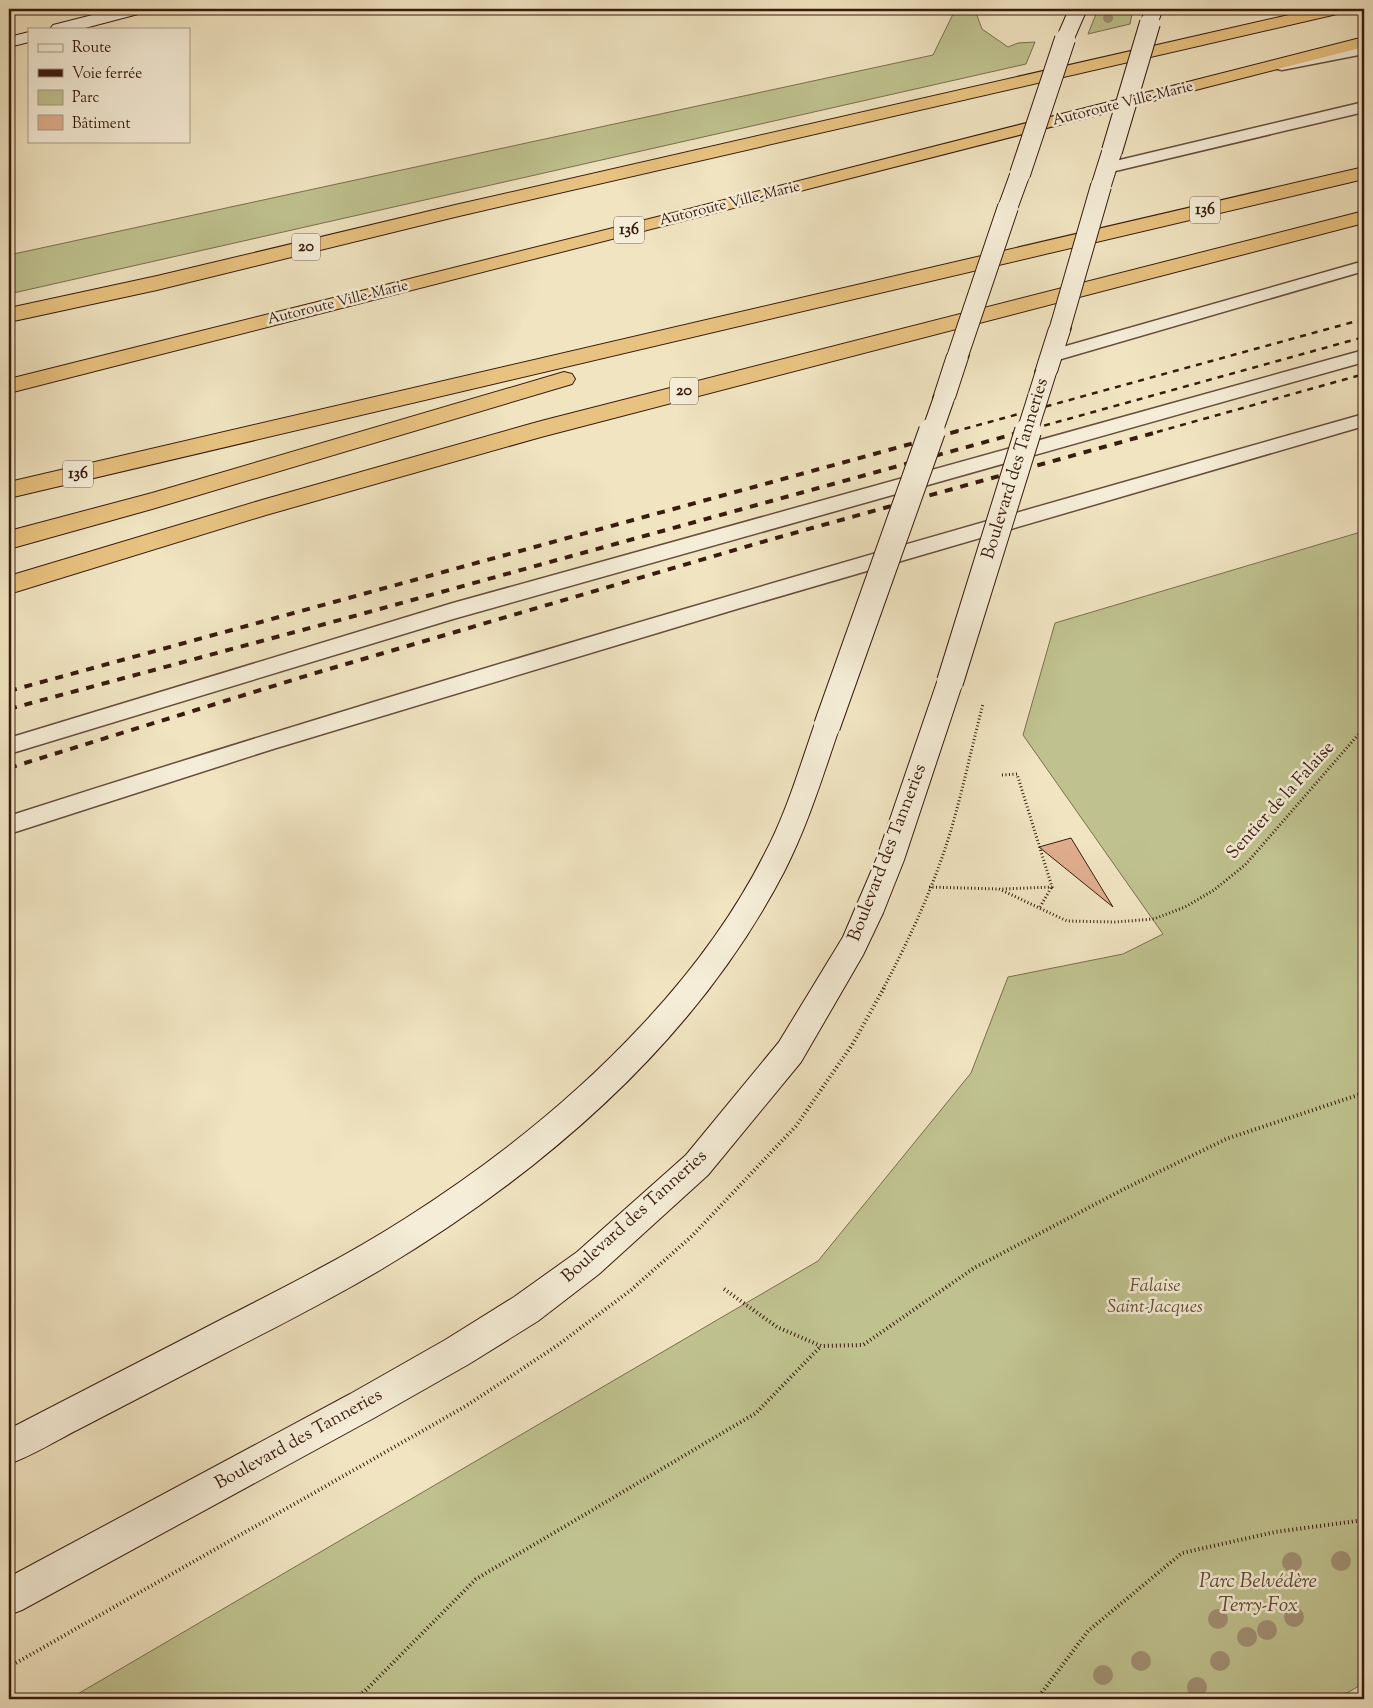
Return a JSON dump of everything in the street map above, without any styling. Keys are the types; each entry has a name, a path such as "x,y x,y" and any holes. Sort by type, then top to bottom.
{"highway":[{"name":"20","path":"9,314 157,283 455,211 1337,9"},
{"name":"Autoroute Ville-Marie","path":"9,386 1364,42"},
{"name":"136","path":"9,490 824,301 1364,173"},
{"name":"20","path":"9,585 244,513 541,429 1364,217"},
{"path":"9,323 157,283"},
{"path":"9,540 152,502 824,301"}],"main road":[{"path":"63,28 136,9"},
{"path":"9,1447 266,1314 369,1258 478,1187 524,1153 622,1066 705,973 768,876 785,838 944,398 1065,39 1078,9"},
{"name":"Boulevard des Tanneries","path":"9,1597 362,1406 457,1352 526,1309 588,1264 697,1165 790,1052 853,946 869,913 902,828 950,682 1049,364 1152,16"},
{"path":"9,42 28,37"}],"lane":[{"path":"1248,72 1364,50"},
{"path":"1106,168 1364,107"},
{"path":"1049,364 1364,266"},
{"path":"9,746 462,609 1364,356"},
{"path":"9,826 273,740 701,612 1364,420"}],"path":[{"name":"Sentier de la Falaise","path":"929,887 999,889 1040,906 1067,920 1115,922 1154,919 1186,907 1214,890 1246,865 1364,728"},
{"path":"1002,775 1017,774 1052,887 1040,906"},
{"path":"999,889 1052,887"},
{"path":"724,1289 777,1327 821,1346 863,1345 974,1268 1126,1188 1226,1139 1364,1093"},
{"path":"352,1699 365,1691 476,1579 756,1413 821,1346"},
{"path":"1037,1699 1088,1632 1182,1553 1275,1532 1364,1520"}],"green space":[{"path":"1098,9 1133,9 1130,24 1088,34"},
{"path":"955,10 976,13 982,29 1008,47 1018,43 1035,42 1026,64 9,294 9,255 933,55"},
{"name":"Falaise Saint-Jacques","path":"1364,531 1364,1683 1337,1699 69,1699 818,1261 971,1073 1008,977 1123,954 1163,934 1023,735 1055,623"}],"building":[{"path":"1071,838 1113,907 1039,847"}],"railway":[{"path":"953,432 1364,319"},
{"path":"1021,432 1364,337"},
{"path":"1157,432 1364,374"},
{"path":"9,691 958,431"},
{"path":"9,709 1025,431"},
{"path":"9,768 312,674 769,540 1161,431"}],"park label":[{"name":"Parc Belvédère Terry-Fox","path":"1258,1594"}]}
